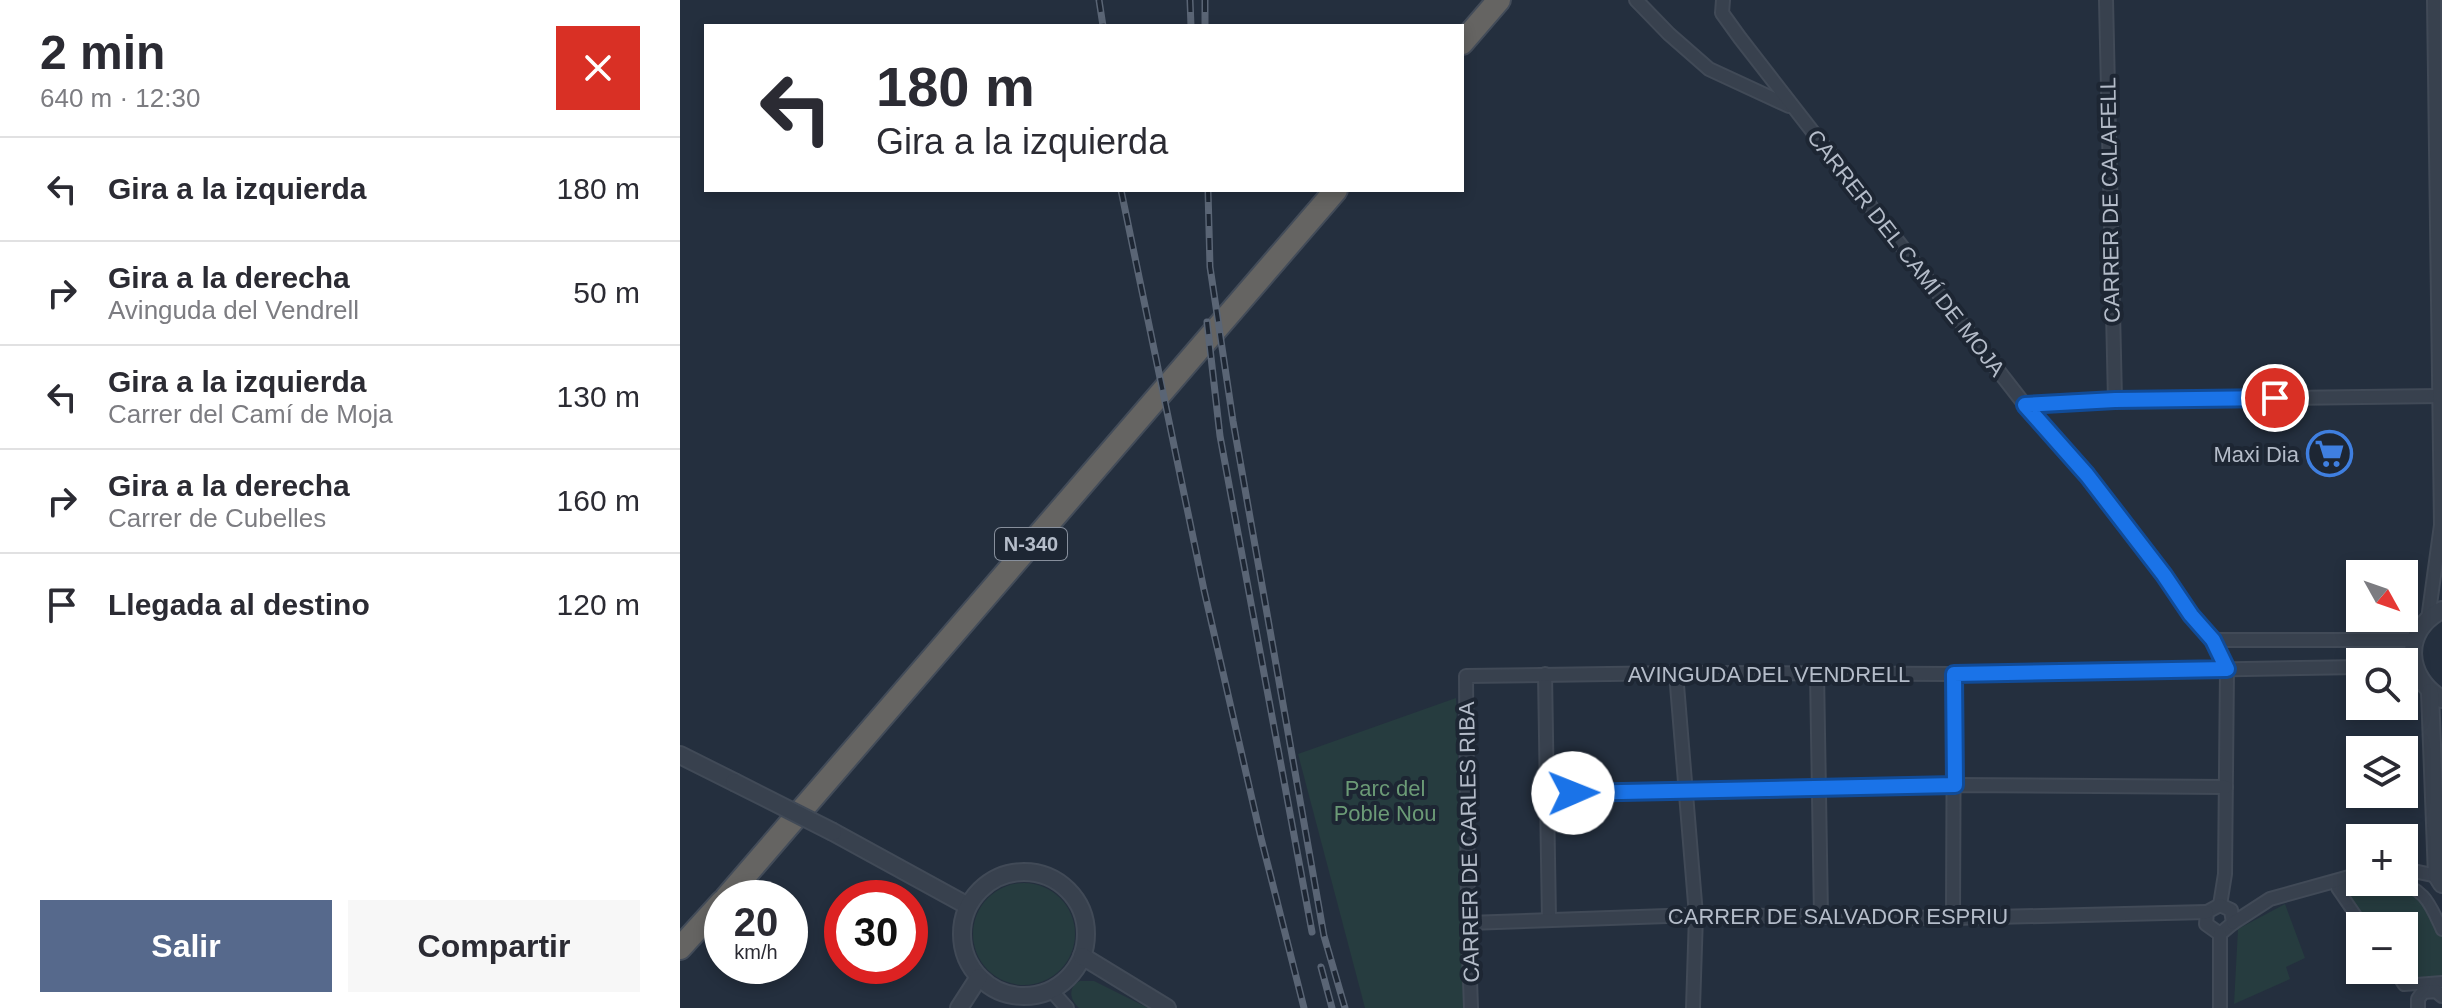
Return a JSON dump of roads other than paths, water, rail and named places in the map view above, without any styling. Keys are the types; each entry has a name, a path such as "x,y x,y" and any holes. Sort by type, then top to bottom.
{"highway":[{"path":"1464,41 1499,0"},
{"name":"N-340","path":"741,880 1334,192"},
{"name":"N-340","path":"680,948 704,922"}],"street":[{"path":"1636,0 1709,69 1793,107"},
{"name":"CARRER DE CALAFELL","path":"2106,0 2115,400"},
{"path":"2414,648 2415,640 2437,611 2441,525 2434,0"},
{"name":"CARRER DEL CAMÍ DE MOJA","path":"1722,7 1793,107 2025,405 2087,475 2164,575 2191,615 2213,640 2227,669"},
{"path":"2025,405 2115,400 2440,396"},
{"path":"2213,640 2415,640"},
{"name":"AVINGUDA DEL VENDRELL","path":"1466,676 1817,672 1954,674 2346,667"},
{"path":"2220,905 2225,874 2227,669"},
{"path":"1817,672 1821,916"},
{"path":"1676,673 1696,915 1693,1008"},
{"path":"1545,674 1549,920"},
{"path":"1953,918 1954,674"},
{"name":"CARRER DE CARLES RIBA","path":"1466,676 1471,1008"},
{"path":"2418,677 2436,696 2440,880 2418,873"},
{"path":"680,755 833,832 968,906"},
{"path":"1545,794 1955,785 2226,787"},
{"path":"1019,872 1040,873 1059,882 1074,896 1084,915 1086,936 1082,956 1064,981 1051,990 1032,995 1013,995 995,989 979,977 968,961 963,943 963,924 968,906 981,889 998,877 1019,872"},
{"path":"2220,1008 2220,934 2270,899 2346,878"},
{"path":"2346,887 2337,888 2353,912"},
{"path":"2418,892 2428,898 2442,930"},
{"path":"2220,905 2207,912 2206,924 2220,934"},
{"path":"2220,905 2231,910 2233,923"},
{"name":"CARRER DE SALVADOR ESPRIU","path":"1468,923 1696,915 1953,918 2207,912"},
{"path":"1082,956 1167,1008"},
{"path":"959,1008 979,977"},
{"path":"2418,984 2442,982"},
{"path":"1051,990 1067,1008"},
{"path":"2418,1008 2418,999 2423,992 2436,991 2442,996"}],"railway":[{"path":"1099,0 1103,24"},
{"path":"1190,0 1191,24"},
{"path":"1205,0 1205,24"},
{"path":"1121,192 1204,590 1304,1008"},
{"path":"1208,192 1210,267 1233,421 1324,936 1345,1008"},
{"path":"1207,322 1220,436 1312,932"},
{"path":"1321,967 1332,1008"}],"place":[{"name":"Maxi Dia","path":"2330,454"}],"park label":[{"name":"Parc del Poble Nou","path":"1385,800"}]}
